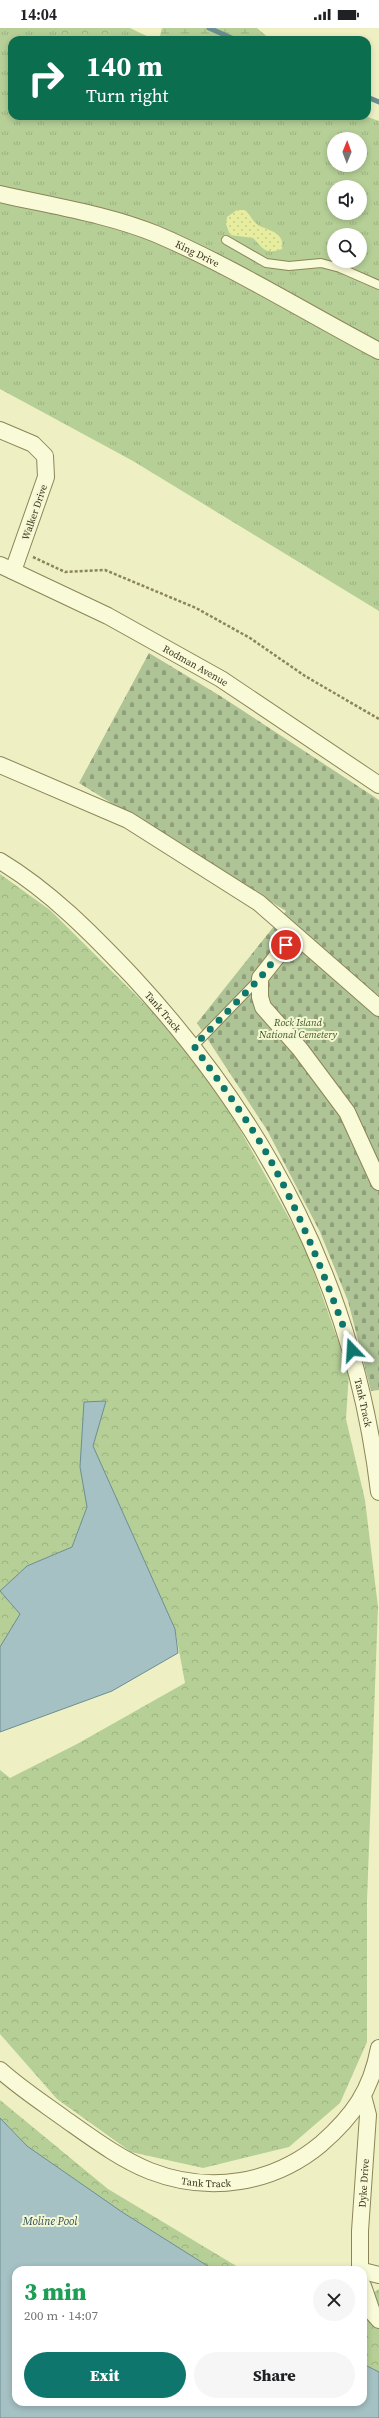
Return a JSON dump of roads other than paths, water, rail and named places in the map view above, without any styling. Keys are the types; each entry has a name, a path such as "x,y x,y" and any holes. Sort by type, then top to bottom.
{"street":[{"name":"King Drive","path":"0,194 84,213 155,234 199,254 379,351"},
{"name":"Walker Drive","path":"0,430 33,444 45,456 46,477 20,552 7,568"},
{"name":"Rodman Avenue","path":"7,568 108,616 221,679 379,785"},
{"path":"0,765 128,820 259,903 379,1008"},
{"name":"Tank Track","path":"0,861 13,869 83,925 163,1010 194,1046 235,1103 273,1164 304,1228 352,1350 364,1402 379,1492"},
{"path":"294,935 260,978 260,997 264,1007 300,1049 347,1112 379,1182"},
{"name":"Tank Track","path":"0,2070 14,2082 89,2136 134,2163 171,2178 196,2183 234,2182 280,2171 311,2152 330,2136 350,2117 363,2096 370,2080 379,2048"},
{"name":"Dyke Drive","path":"360,2266 360,2231 368,2115 363,2096"},
{"path":"367,2273 379,2276"},
{"path":"367,2298 372,2312 379,2320"}],"lane":[{"path":"226,240 266,263 289,266 321,263 340,268 379,285"},
{"path":"194,1046 260,978"}],"water":[{"path":"106,1401 93,1446 175,1629 178,1653 112,1691 0,1732 0,1647 20,1614 0,1591 27,1566 72,1547 87,1507 80,1467 84,1402"},
{"name":"Moline Pool","path":"0,2118 27,2146 122,2212 208,2266 12,2266 12,2406 367,2406 367,2366 379,2372 379,2418 0,2418"}],"waterway":[{"path":"209,28 227,36"},
{"path":"371,99 379,102"}],"park label":[{"name":"Rock Island National Cemetery","path":"298,1028"}]}
